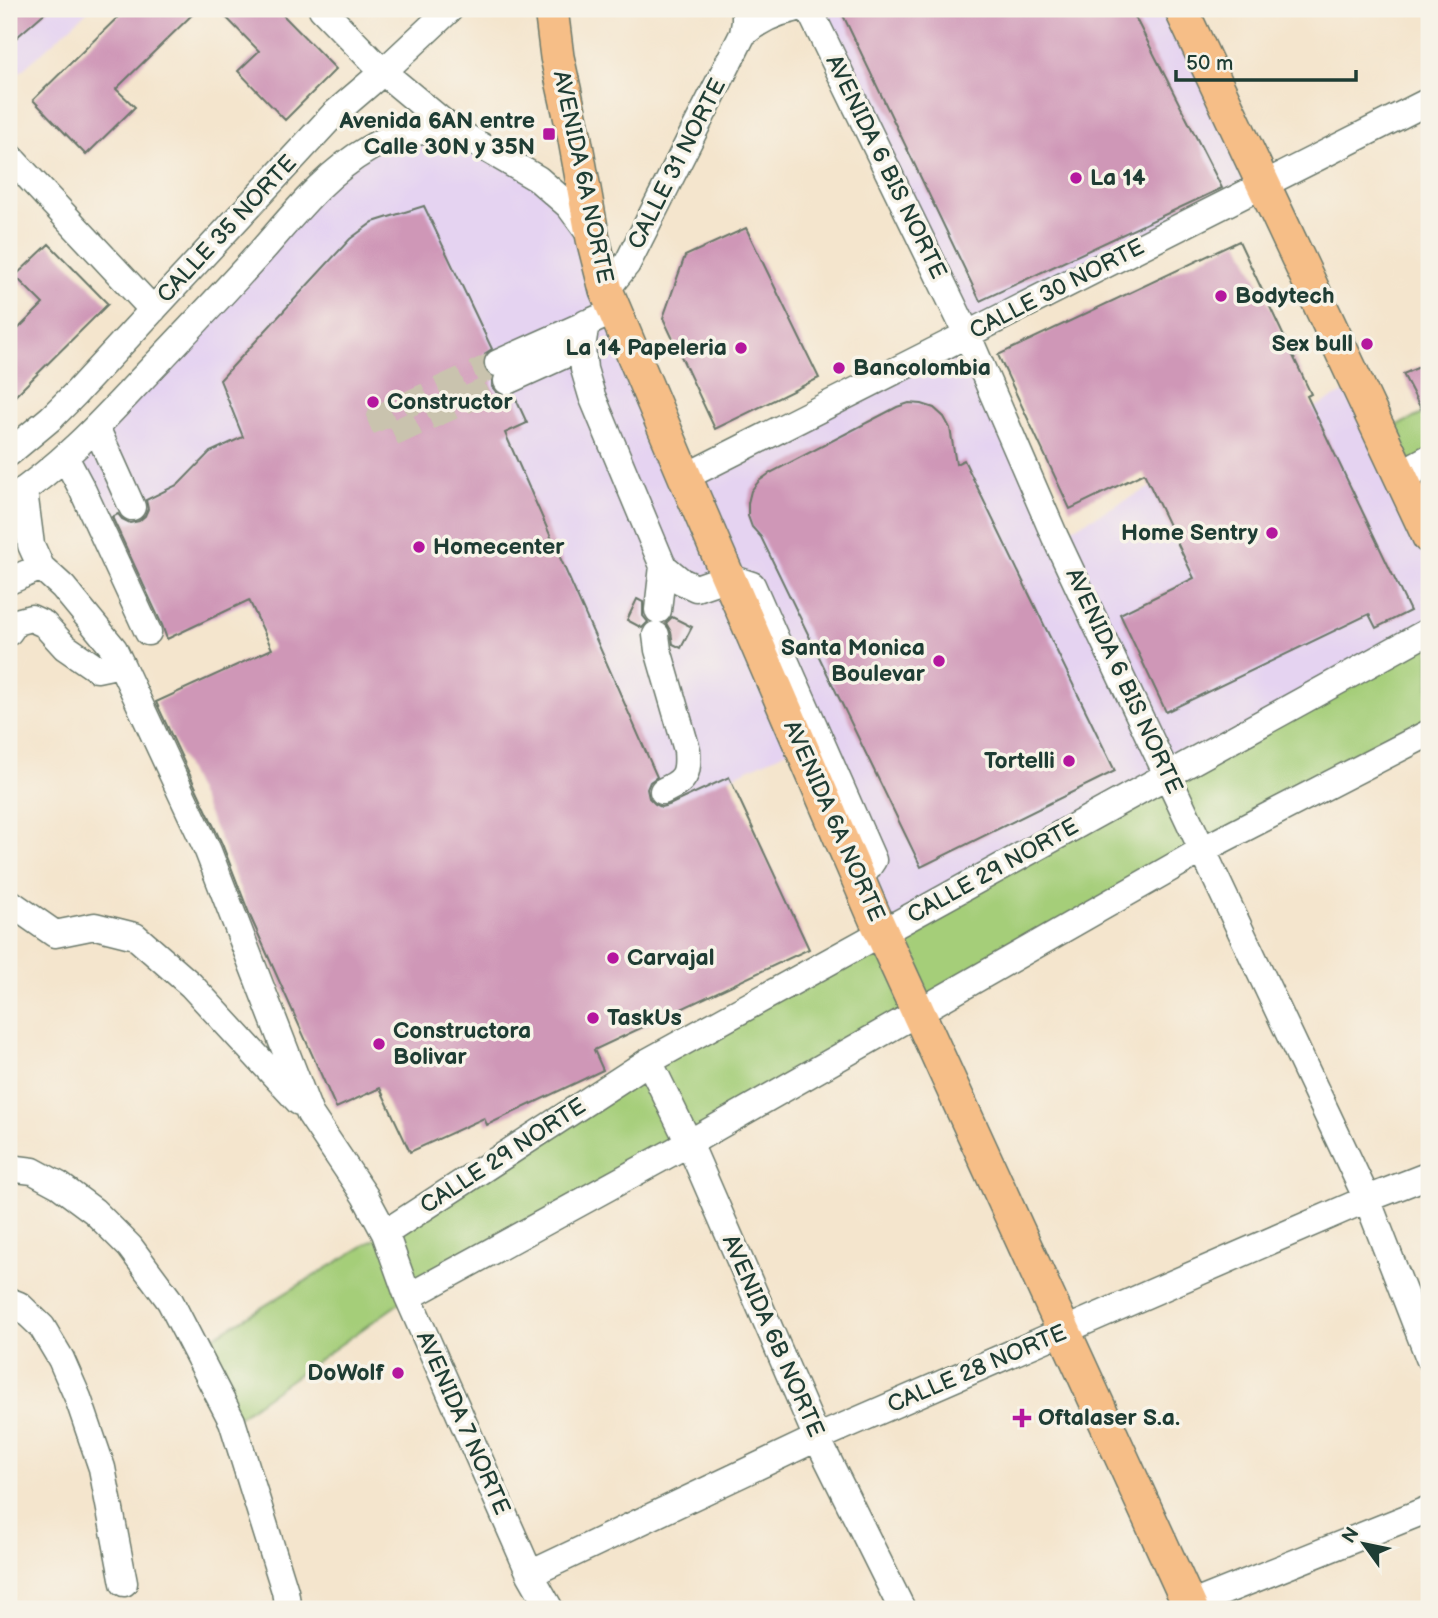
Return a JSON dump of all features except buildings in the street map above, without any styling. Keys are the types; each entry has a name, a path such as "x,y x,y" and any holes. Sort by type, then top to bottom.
{"main road":[{"name":"AVENIDA 6A NORTE","path":"551,9 557,57 593,239 597,318 685,477 859,881 1064,1331 1186,1608"},
{"path":"1181,9 1263,185 1410,466 1429,537"}],"street":[{"path":"322,9 383,72 449,127 538,179 569,206 593,239"},
{"name":"CALLE 35 NORTE","path":"9,453 51,418 334,114 450,9"},
{"path":"744,21 794,9"},
{"name":"AVENIDA 6 BIS NORTE","path":"809,9 967,334 1055,537 1367,1199 1429,1358"},
{"name":"CALLE 31 NORTE","path":"597,318 627,264 744,21"},
{"name":"CALLE 30 NORTE","path":"685,477 1429,101"},
{"name":"CALLE 35 NORTE","path":"16,496 65,457 96,427 324,182 347,162 395,135 449,127"},
{"path":"9,156 153,310"},
{"path":"503,372 597,318"},
{"path":"597,318 584,369 592,396 663,566 681,581 696,588 728,577"},
{"path":"96,427 132,507"},
{"path":"65,457 148,632"},
{"path":"16,496 27,548 114,649 208,851 310,1114"},
{"path":"9,581 27,548"},
{"path":"663,566 657,623 658,650 687,750 688,762 686,773 679,784 663,792"},
{"path":"9,632 16,622 31,618 44,624 65,647 97,669 121,664"},
{"name":"CALLE 29 NORTE","path":"385,1233 649,1060 1429,631"},
{"path":"408,1297 689,1143 1203,849 1429,733"},
{"path":"9,902 55,934 95,926 135,936 191,985 310,1114"},
{"name":"AVENIDA 6B NORTE","path":"649,1060 689,1143 817,1438 902,1609"},
{"name":"AVENIDA 7 NORTE","path":"310,1114 365,1196 385,1233 408,1297 530,1574 550,1609"},
{"path":"9,1168 33,1171 59,1185 94,1211 130,1247 170,1301 232,1420 285,1591 288,1609"},
{"name":"CALLE 28 NORTE","path":"530,1574 817,1438 1367,1199 1429,1175"},
{"path":"9,1301 19,1305 43,1327 78,1398 103,1468 124,1583"},
{"path":"1186,1608 1429,1508"}],"shaded area":[{"path":"9,9 90,9 9,82"},
{"path":"809,9 1181,9 1263,185 968,334 1055,537 1358,386 1380,433 1429,458 1429,631 882,932 800,745 599,838 272,649 249,601 167,639 110,518 72,451 347,162 449,127 569,206 684,476 967,334"}],"green space":[{"path":"1429,411 1429,458 1416,465 1380,433"},
{"path":"1429,631 1429,733 408,1297 232,1421 195,1348 385,1233 649,1060"}],"tunnel":[{"path":"498,363 380,417 388,436 507,381"}],"place":[{"name":"Avenida 6AN entre Calle 30N y 35N","path":"549,134"},
{"name":"La 14","path":"1076,178"},
{"name":"Bodytech","path":"1221,296"},
{"name":"Sex bull","path":"1367,344"},
{"name":"La 14 Papeleria","path":"741,348"},
{"name":"Bancolombia","path":"839,368"},
{"name":"Constructor","path":"373,402"},
{"name":"Home Sentry","path":"1272,533"},
{"name":"Homecenter","path":"419,547"},
{"name":"Santa Monica Boulevar","path":"939,661"},
{"name":"Tortelli","path":"1069,761"},
{"name":"Carvajal","path":"613,958"},
{"name":"TaskUs","path":"593,1018"},
{"name":"Constructora Bolivar","path":"379,1044"},
{"name":"DoWolf","path":"398,1373"},
{"name":"Oftalaser S.a.","path":"1022,1418"}]}
